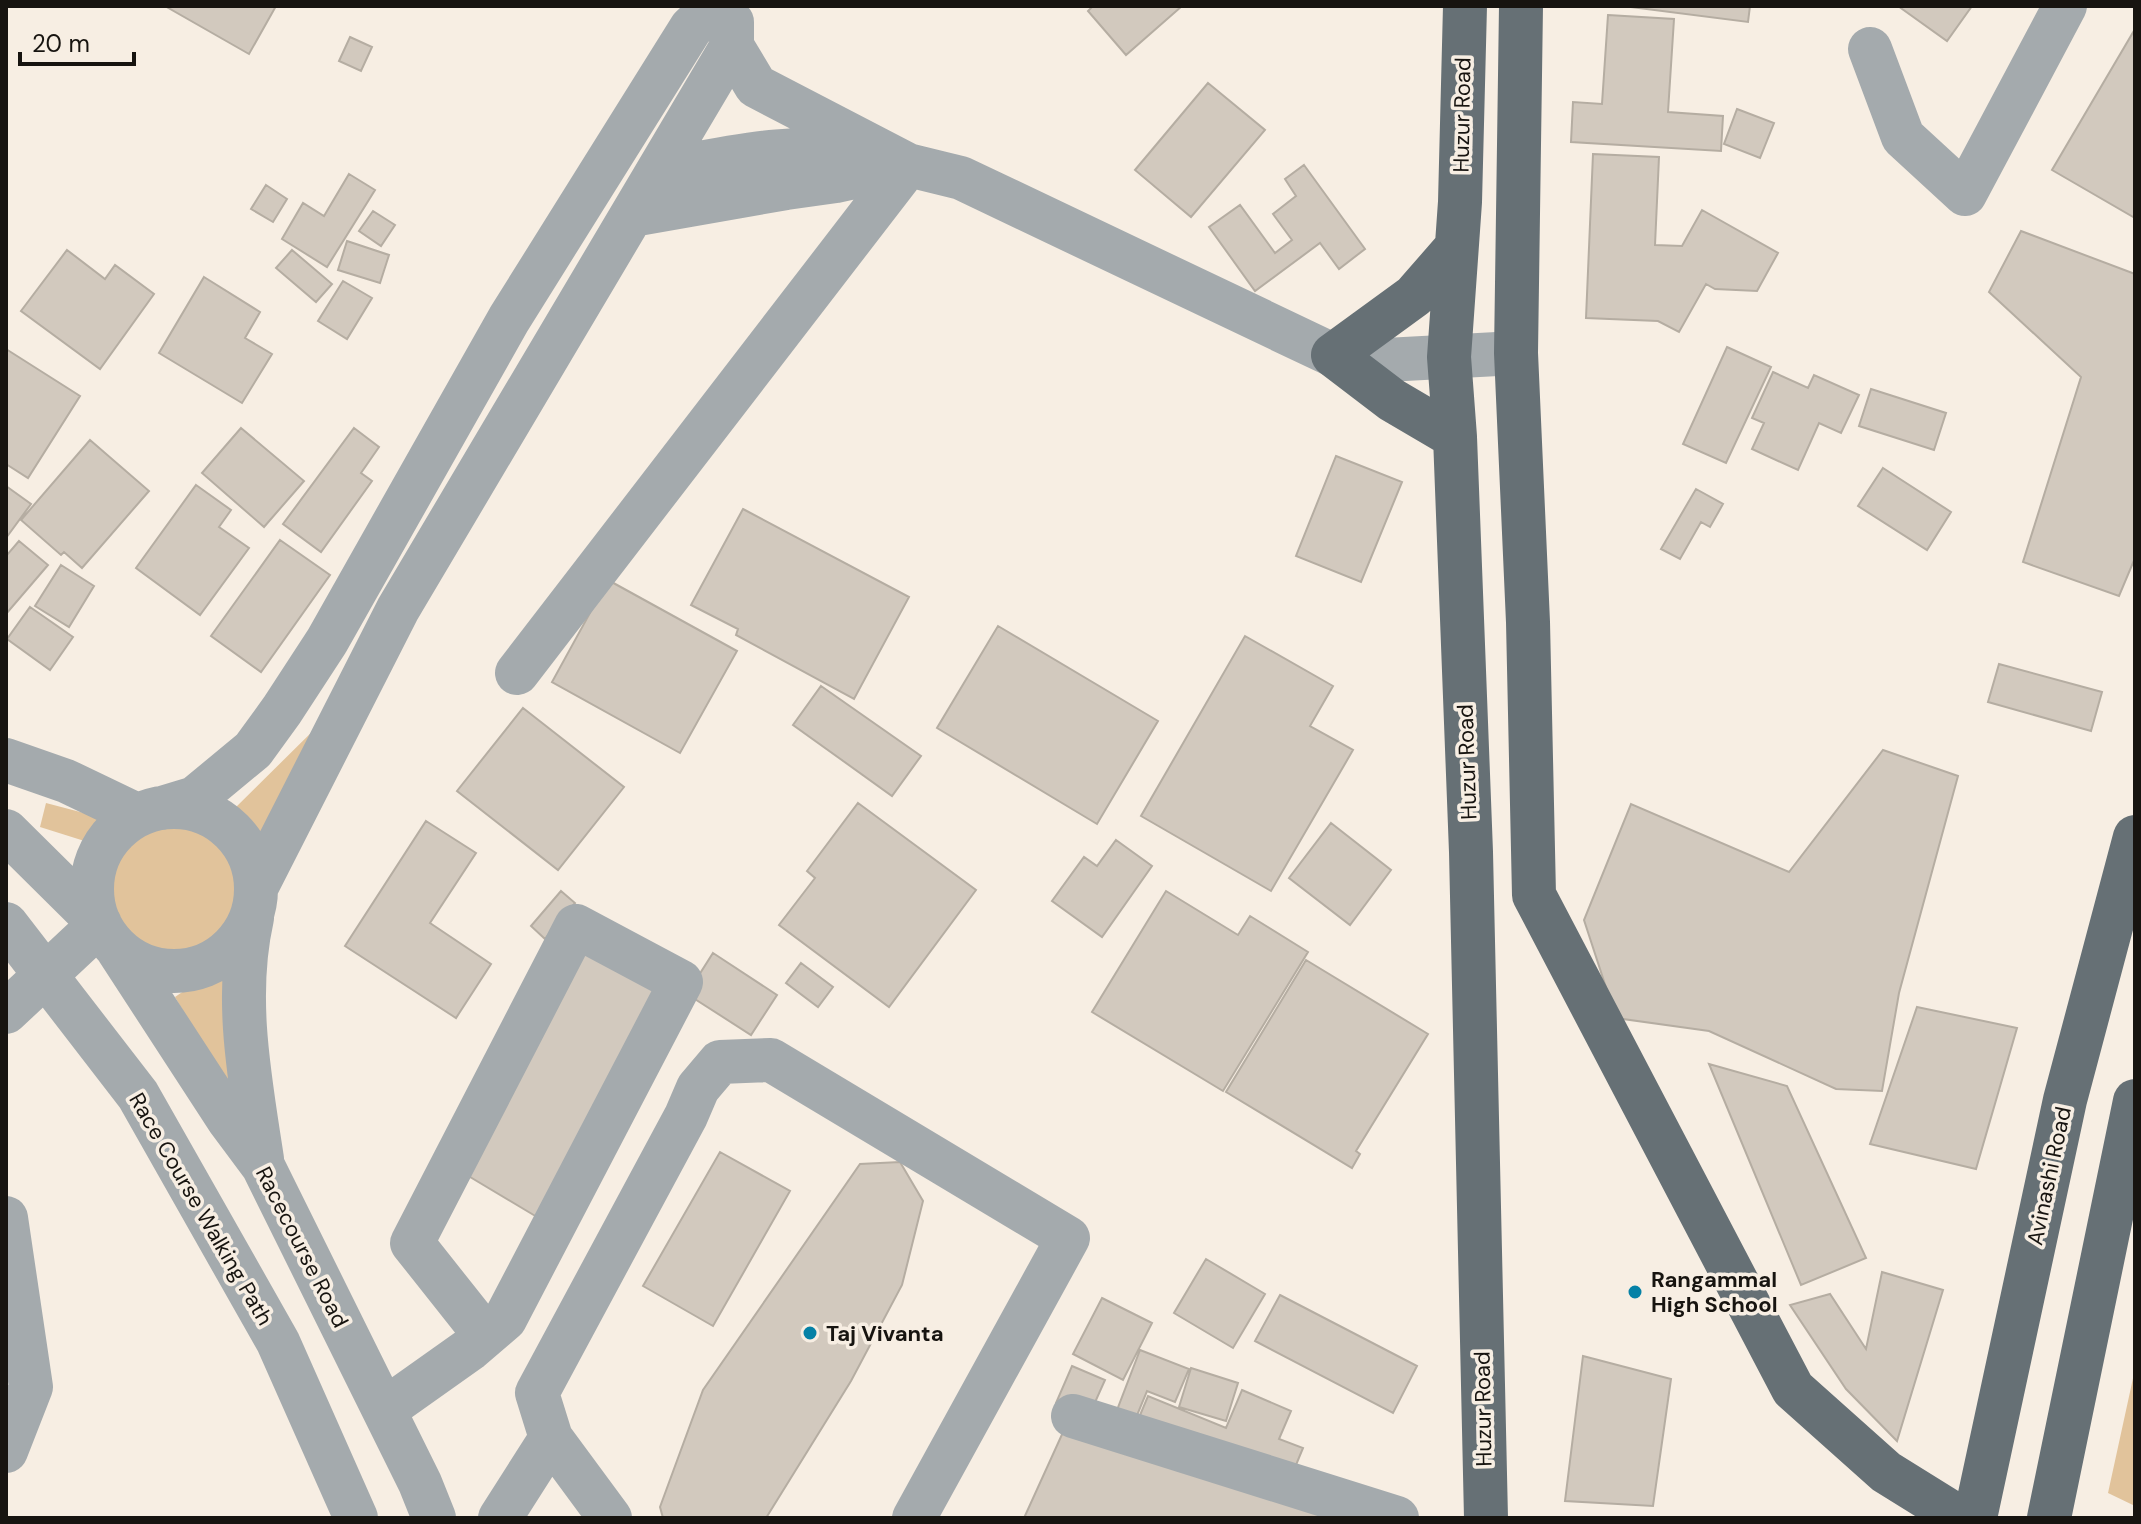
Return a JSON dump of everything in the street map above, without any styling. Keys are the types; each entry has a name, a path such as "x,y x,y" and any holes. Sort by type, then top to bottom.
{"main road":[{"name":"Huzur Road","path":"1465,6 1460,202 1449,357 1455,437 1471,879 1486,1518"},
{"path":"1521,6 1516,353 1528,622 1534,895 1793,1389 1886,1472 1960,1518"},
{"path":"1455,249 1414,296 1333,355 1392,400 1455,437"},
{"name":"Avinashi Road","path":"1975,1518 2065,1100 2135,837"},
{"path":"1471,879 1534,874"},
{"path":"2049,1518 2135,1101"}],"street":[{"path":"714,6 691,28 509,319 327,641 253,750 195,798 148,811 102,849 94,873 92,899 109,937 137,963 159,970 183,971 206,965 226,953 242,935 254,901 398,609 658,171 732,26"},
{"path":"1870,49 1903,137 1965,194 2065,6"},
{"path":"732,26 756,86 908,165"},
{"path":"658,171 781,150 849,151 961,178 1333,355 1386,360 1516,353"},
{"path":"632,215 836,181 908,165"},
{"path":"517,673 908,165"},
{"path":"6,760 148,811 184,807 205,812 226,825 242,842 252,864 254,901 243,977 247,1061 263,1166"},
{"name":"Racecourse Road","path":"6,831 109,937 228,1119 263,1166 420,1483 434,1518"},
{"name":"Race Course Walking Path","path":"6,924 146,1109 278,1342 356,1518"},
{"path":"384,1410 462,1355 505,1319 681,982 576,926 412,1243 460,1284 485,1335"},
{"path":"6,1012 47,975 109,937"},
{"path":"610,1518 551,1438 537,1393 686,1116 698,1088 720,1062 771,1060 1068,1238 914,1518"},
{"path":"6,1218 31,1387 6,1451"},
{"path":"1073,1416 1397,1518"},
{"path":"500,1518 551,1438"}],"shaded area":[{"path":"330,714 264,839 245,828 232,811"},
{"path":"46,803 103,818 94,844 40,827"},
{"path":"174,820 200,825 223,840 238,863 243,889 238,915 223,938 200,953 174,958 148,953 125,938 110,915 105,889 110,863 125,840 148,825"},
{"path":"228,979 249,1124 175,997 200,980"},
{"path":"2135,1369 2135,1506 2108,1493"}],"building":[{"path":"165,6 276,6 249,54"},
{"path":"1093,6 1182,6 1126,55 1088,11"},
{"path":"1623,6 1750,6 1748,22"},
{"path":"1898,6 1972,6 1947,41"},
{"path":"1608,15 1674,19 1668,112 1723,116 1721,151 1571,142 1573,102 1602,104"},
{"path":"2135,29 2135,218 2052,170"},
{"path":"350,37 372,47 361,71 339,61"},
{"path":"1208,83 1265,130 1191,217 1135,170"},
{"path":"1737,109 1774,123 1760,158 1724,144"},
{"path":"1593,154 1659,157 1655,245 1682,246 1702,210 1778,253 1757,291 1715,289 1706,284 1679,332 1658,321 1586,318"},
{"path":"1304,165 1365,249 1339,269 1320,243 1255,291 1209,227 1240,205 1275,253 1292,240 1273,214 1296,196 1285,179"},
{"path":"349,174 375,190 327,267 282,239 303,203 324,216"},
{"path":"266,185 287,199 273,222 251,209"},
{"path":"373,211 395,225 381,246 359,231"},
{"path":"2021,231 2135,274 2135,558 2119,596 2023,562 2081,377 1989,292"},
{"path":"347,241 389,255 380,283 338,270"},
{"path":"67,250 105,279 115,265 154,294 100,369 21,311"},
{"path":"292,250 332,284 316,302 276,268"},
{"path":"204,277 260,312 245,338 272,354 242,403 159,353"},
{"path":"343,281 372,298 347,339 318,321"},
{"path":"1727,347 1771,367 1726,463 1683,444"},
{"path":"6,349 80,396 28,478 6,464"},
{"path":"1773,372 1808,388 1814,375 1859,395 1841,433 1819,423 1798,470 1752,449 1764,423 1752,418"},
{"path":"1871,389 1946,413 1934,450 1859,426"},
{"path":"241,428 304,481 264,527 202,473"},
{"path":"354,428 379,447 361,473 372,481 321,552 283,524"},
{"path":"90,440 149,491 82,568 64,552 61,555 21,520"},
{"path":"1336,456 1402,482 1361,582 1296,556"},
{"path":"1883,468 1951,512 1927,550 1858,506"},
{"path":"196,485 231,510 219,527 249,548 200,615 136,568"},
{"path":"6,486 31,504 6,538"},
{"path":"1696,489 1723,504 1710,527 1701,522 1680,559 1661,549"},
{"path":"743,509 909,597 854,699 736,635 738,629 691,605"},
{"path":"280,540 330,575 261,672 211,636"},
{"path":"19,541 48,565 6,614 6,556"},
{"path":"61,565 94,586 69,627 35,606"},
{"path":"608,580 737,651 680,753 552,682"},
{"path":"30,607 73,637 50,670 7,639"},
{"path":"998,626 1158,721 1097,824 937,728"},
{"path":"1245,636 1333,686 1310,726 1353,750 1271,891 1141,816"},
{"path":"1999,664 2102,692 2091,731 1988,702"},
{"path":"821,686 921,756 892,796 793,725"},
{"path":"523,708 624,787 558,870 457,791"},
{"path":"1883,750 1958,776 1899,993 1882,1091 1836,1089 1709,1031 1616,1018 1584,920 1631,804 1789,872"},
{"path":"858,803 976,890 889,1007 779,925 815,878 807,871"},
{"path":"426,821 476,853 430,923 491,964 456,1018 345,946"},
{"path":"1331,823 1391,870 1350,925 1289,878"},
{"path":"1116,840 1152,866 1102,937 1052,901 1084,857 1097,866"},
{"path":"561,891 575,903 545,939 531,926"},
{"path":"1166,891 1238,935 1250,916 1308,952 1223,1091 1092,1012"},
{"path":"603,919 691,972 542,1220 455,1168"},
{"path":"713,953 777,995 751,1035 687,994"},
{"path":"1306,960 1428,1034 1356,1151 1360,1154 1352,1168 1226,1092"},
{"path":"801,963 833,987 818,1007 786,983"},
{"path":"1917,1007 2017,1028 1976,1169 1870,1144"},
{"path":"1709,1064 1787,1086 1866,1258 1801,1285"},
{"path":"720,1152 790,1191 713,1326 643,1286"},
{"name":"Taj Vivanta","path":"900,1162 923,1201 902,1285 851,1381 766,1518 663,1518 660,1507 703,1390 860,1164"},
{"path":"1206,1259 1265,1294 1233,1348 1174,1313"},
{"path":"1882,1272 1943,1290 1897,1441 1846,1389 1790,1305 1830,1294 1866,1349"},
{"path":"1280,1295 1417,1366 1393,1413 1255,1341"},
{"path":"1102,1298 1152,1323 1123,1380 1073,1354"},
{"path":"1140,1350 1189,1369 1175,1402 1147,1391 1133,1425 1114,1418"},
{"path":"1583,1356 1671,1379 1653,1506 1565,1501"},
{"path":"1072,1366 1105,1380 1088,1418 1056,1403"},
{"path":"1191,1368 1238,1383 1226,1421 1179,1407"},
{"path":"1242,1390 1291,1411 1279,1439 1303,1448 1289,1482 1138,1420 1148,1396 1226,1428"},
{"path":"1069,1419 1340,1518 1024,1518"}],"place":[{"name":"Rangammal High School","path":"1635,1292"},
{"name":"Taj Vivanta","path":"810,1333"}]}
